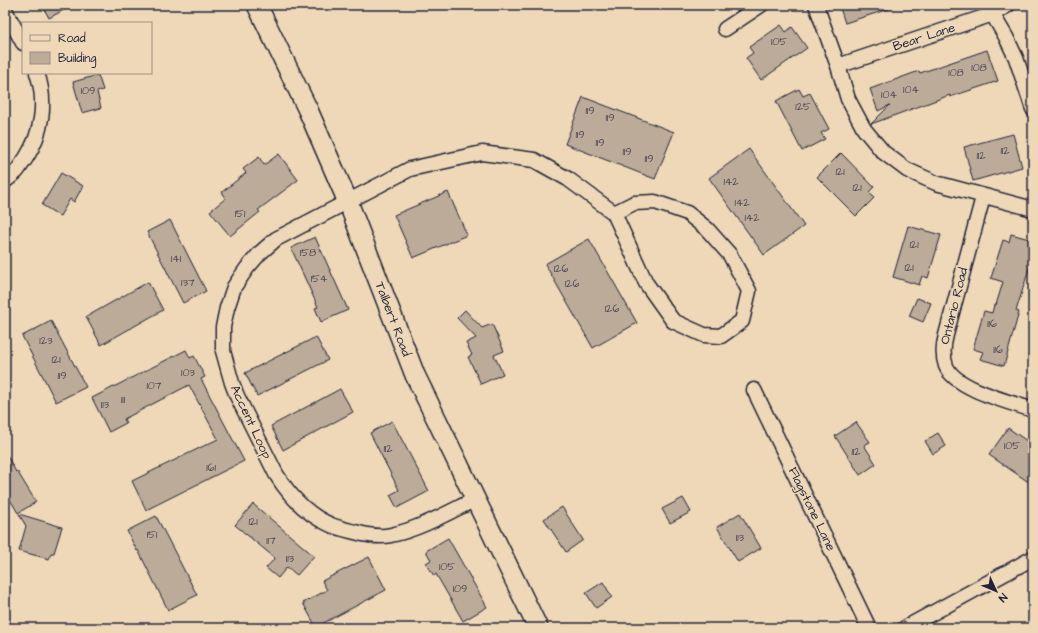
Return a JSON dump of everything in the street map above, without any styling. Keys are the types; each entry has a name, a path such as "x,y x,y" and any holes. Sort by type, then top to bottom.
{"street":[{"name":"Talbert Road","path":"257,5 308,110 348,202 415,375 538,628"},
{"path":"725,29 761,5"},
{"path":"816,5 848,99 864,129 883,152 908,170 936,183 983,197 1033,209"},
{"name":"Bear Lane","path":"838,66 990,10 1008,5"},
{"path":"5,10 22,41"},
{"path":"990,10 1016,58 1033,109"},
{"path":"5,181 17,170 33,147 39,131 42,114 40,84 37,74"},
{"name":"Accent Loop","path":"476,500 434,520 391,535 378,537 331,525 307,511 295,500 282,484 237,396 227,366 223,351 222,336 227,308 234,287 247,268 260,253 276,239 318,216 410,169 482,153 534,160 568,179 614,212"},
{"name":"Ontario Road","path":"983,197 942,350 946,366 956,379 972,388 1033,410"},
{"path":"655,202 687,213 707,229 730,255 749,291 742,321 721,336 704,335 673,321 646,283 614,212 634,203 655,202"},
{"name":"Flagstone Lane","path":"754,390 869,628"},
{"path":"905,628 1033,558"}],"building":[{"path":"42,5 73,5 49,18"},
{"path":"839,5 895,5 895,7 845,23"},
{"path":"781,25 786,32 792,27 807,48 761,80 746,58 753,53 749,47"},
{"path":"987,50 998,81 950,97 950,95 871,124 890,105 878,111 870,89 919,71 920,73"},
{"path":"98,75 103,90 97,92 101,108 82,113 73,82"},
{"path":"799,89 803,96 810,93 829,129 821,133 825,139 802,151 776,101"},
{"path":"583,97 674,132 655,179 565,144"},
{"path":"1013,134 1022,167 973,181 964,147"},
{"path":"749,149 804,226 764,255 709,178"},
{"path":"841,153 874,187 869,192 874,198 856,216 817,177"},
{"path":"279,154 298,180 258,210 260,212 230,236 210,211 226,198 222,192 246,173 243,169 259,157 264,165"},
{"path":"61,173 83,186 74,202 70,199 60,216 42,205"},
{"path":"448,192 467,235 413,258 394,215"},
{"path":"170,220 206,291 183,303 147,232"},
{"path":"908,226 941,235 928,278 922,276 919,285 893,277"},
{"path":"1011,234 1033,240 1033,256 1016,311 1019,312 1004,366 980,359 983,352 973,349 984,311 992,313 994,305 996,305 1003,282 991,278 1003,240 1009,242"},
{"path":"315,237 348,310 321,322 315,308 318,307 291,248"},
{"path":"589,239 637,323 593,348 545,264"},
{"path":"148,282 163,310 101,345 86,317"},
{"path":"917,298 931,303 923,322 909,316"},
{"path":"465,310 482,328 492,324 504,351 494,355 503,374 481,384 468,357 472,355 466,343 476,338 457,318"},
{"path":"51,321 86,387 56,402 22,336"},
{"path":"316,337 328,360 257,396 245,373"},
{"path":"186,350 190,358 194,356 205,377 201,379 244,461 146,510 132,481 218,439 189,385 124,419 126,423 109,432 92,398"},
{"path":"340,389 353,412 283,450 271,426"},
{"path":"392,421 429,491 397,508 390,495 399,490 370,433"},
{"path":"856,422 870,442 864,445 876,464 860,475 835,436"},
{"path":"1008,428 1033,445 1033,485 989,455"},
{"path":"938,433 946,446 933,454 925,441"},
{"path":"5,452 36,502 18,513 5,491"},
{"path":"683,498 691,512 670,523 662,509"},
{"path":"253,504 314,556 297,575 287,567 278,578 266,568 275,558 235,525"},
{"path":"562,507 583,540 566,552 544,519"},
{"path":"740,513 761,548 738,562 717,527"},
{"path":"19,514 62,527 54,553 51,553 49,559 19,551 26,526"},
{"path":"156,516 197,595 168,610 127,531"},
{"path":"448,538 487,607 463,621 436,574 434,576 426,563 431,560 426,551"},
{"path":"369,557 386,590 316,627 303,603 327,590 322,581"},
{"path":"603,582 612,597 596,608 586,593"}]}
